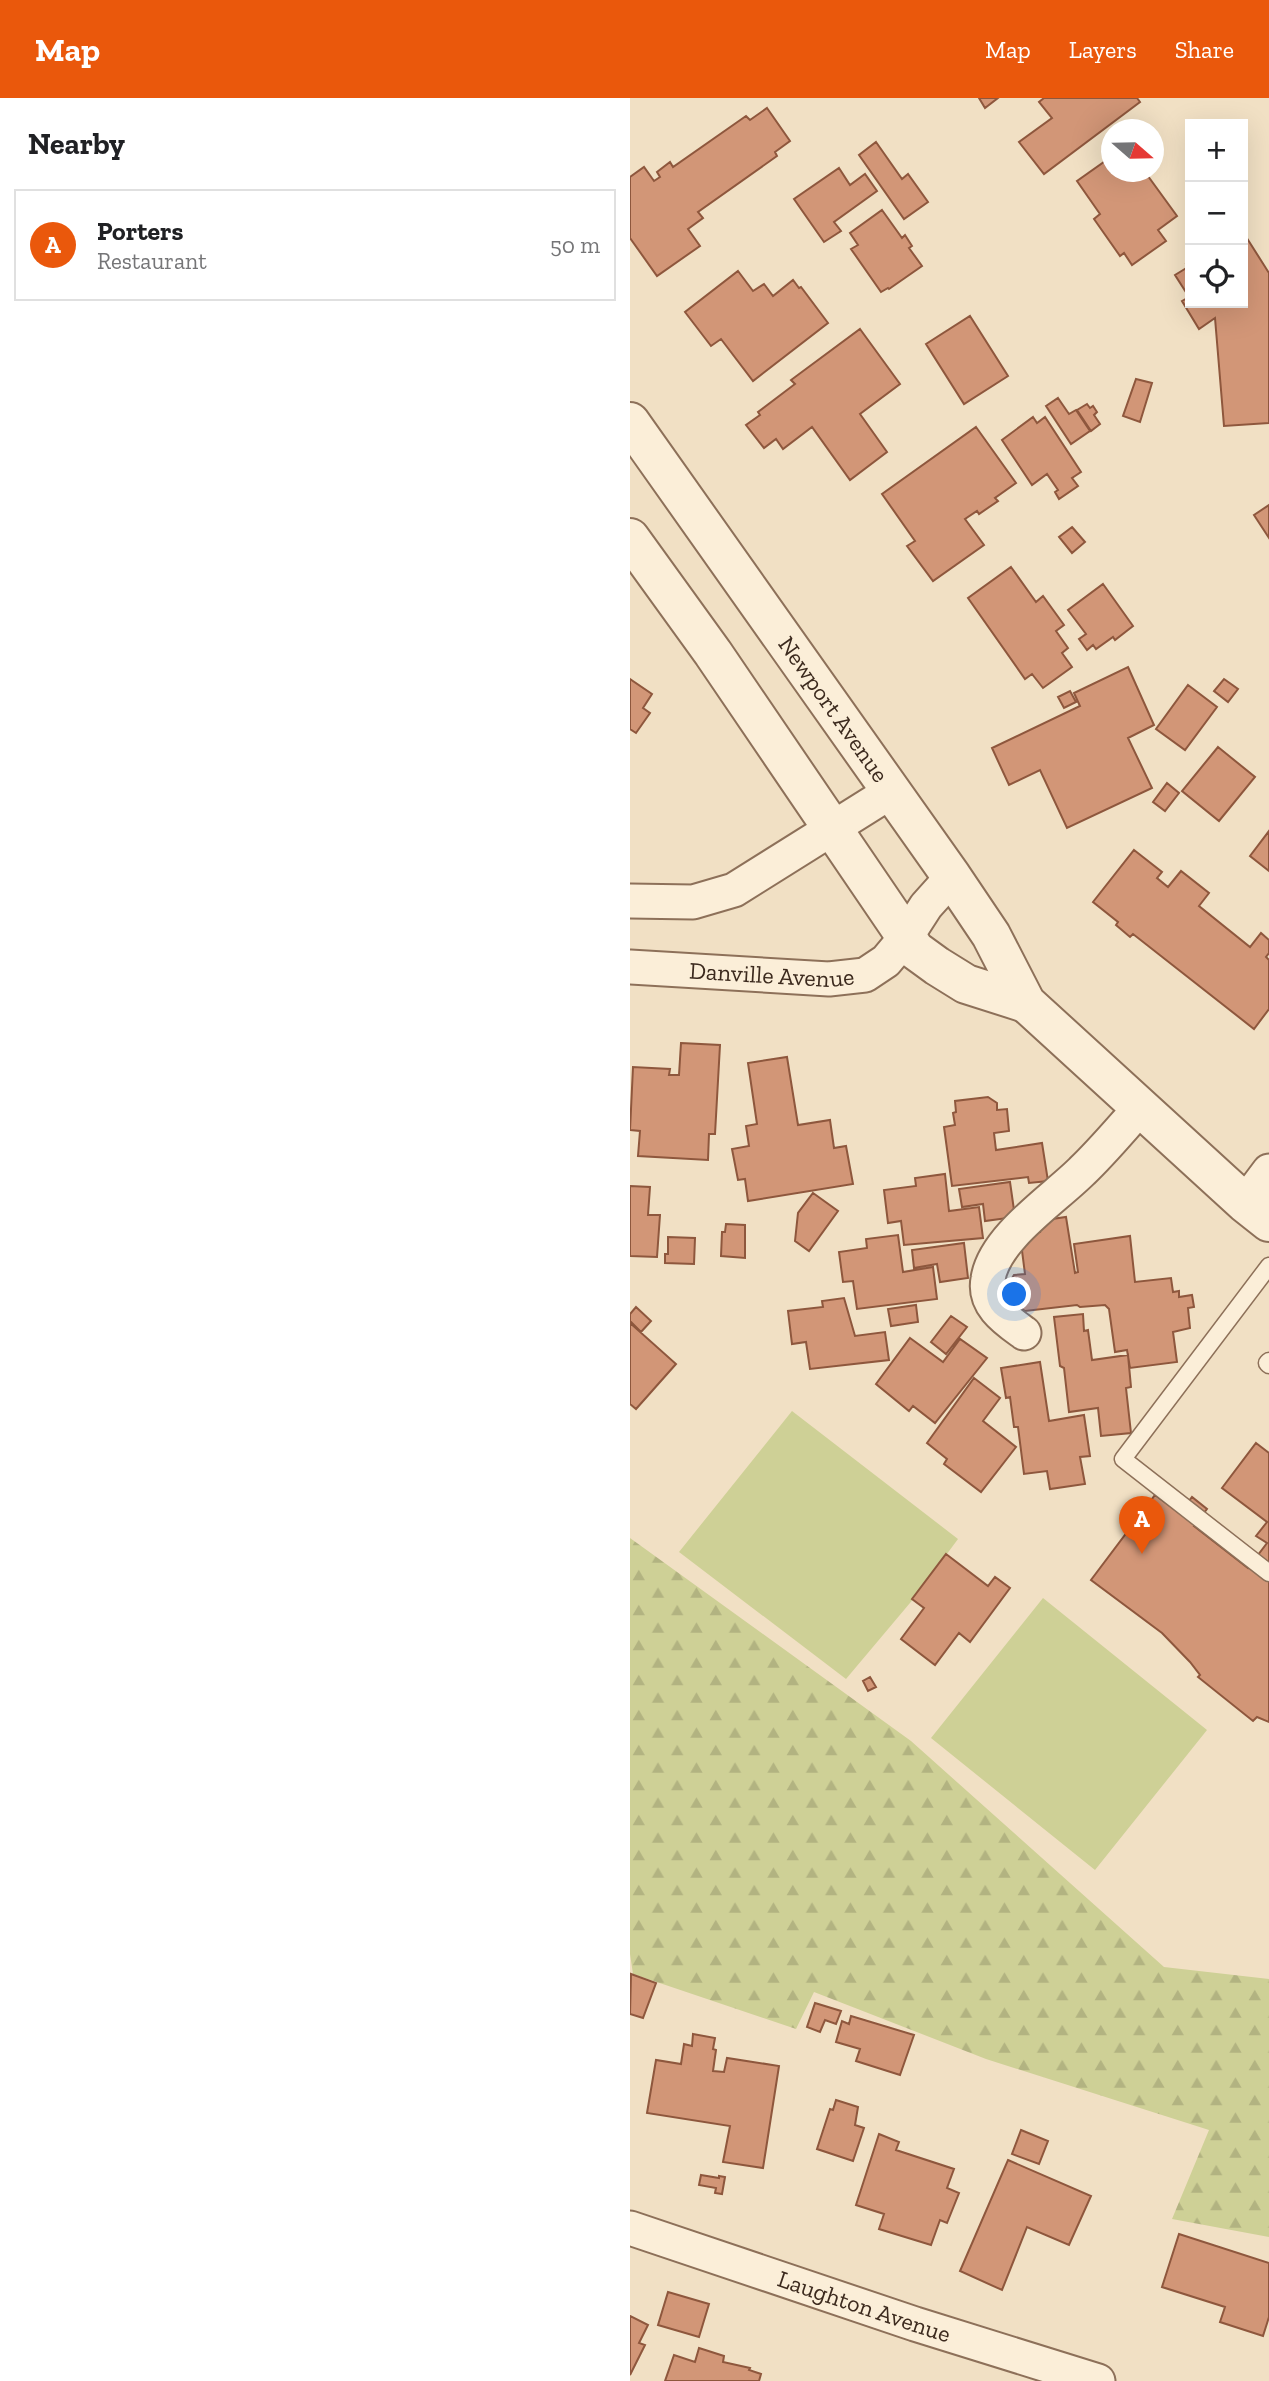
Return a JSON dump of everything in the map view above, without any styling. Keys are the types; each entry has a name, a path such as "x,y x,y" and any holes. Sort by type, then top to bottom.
{"street":[{"name":"Newport Avenue","path":"630,422 952,877 991,935 1026,1003 1257,1212"},
{"name":"Newport Avenue","path":"630,538 713,653 915,950 966,984 1026,1003"},
{"path":"630,901 693,902 734,890 892,791"},
{"name":"Danville Avenue","path":"630,967 846,979 865,975 886,961 926,906 952,877"},
{"path":"1024,1334 998,1314 989,1295 987,1280 992,1267 1012,1236 1084,1170 1140,1108"},
{"path":"1257,1212 1269,1171"},
{"name":"Laughton Avenue","path":"630,2228 915,2324 1098,2381"}],"lane":[{"path":"1269,1266 1122,1459 1269,1573"}],"green space":[{"path":"792,1411 958,1539 915,1597 846,1679 679,1552"},
{"path":"630,1538 911,1741 1164,1967 1269,1979 1269,2237 1172,2219 1209,2130 986,2059 814,1992 796,2029 633,1974 630,1954"},
{"path":"1043,1598 1207,1730 1095,1870 931,1738"}],"building":[{"path":"979,98 998,98 985,108"},
{"path":"1044,98 1137,98 1140,102 1117,119 1101,119 1101,131 1044,174 1019,142 1052,118 1039,102"},
{"path":"767,108 790,141 775,152 777,156 698,212 703,218 688,229 700,246 657,276 630,238 630,177 644,167 654,181 660,177 657,172 670,162 673,167 746,116 750,120"},
{"path":"876,142 902,179 908,174 928,202 904,219 859,155"},
{"path":"1101,164 1101,182 1152,182 1177,216 1158,230 1166,241 1132,265 1124,253 1120,256 1094,219 1100,214 1077,181"},
{"path":"839,168 850,185 865,174 877,191 834,222 841,231 824,242 794,199"},
{"path":"882,210 902,238 905,235 912,246 909,248 922,266 881,292 851,249 858,245 850,233"},
{"path":"1248,240 1269,273 1269,423 1224,426 1215,318 1199,329 1186,308 1248,308"},
{"path":"1185,269 1185,291 1175,275"},
{"path":"738,271 753,291 764,284 773,296 793,280 828,323 753,381 721,339 711,346 685,312"},
{"path":"970,316 1008,376 964,404 926,344"},
{"path":"860,329 900,384 860,414 887,452 850,480 812,427 783,449 776,439 764,448 746,425 760,415 758,412 795,384 791,380"},
{"path":"1136,379 1152,383 1140,422 1123,416"},
{"path":"1058,398 1069,414 1076,410 1090,431 1071,444 1046,406"},
{"path":"1087,404 1090,408 1093,406 1097,412 1094,415 1100,424 1091,431 1077,410"},
{"path":"1033,417 1037,423 1045,417 1081,472 1072,478 1078,486 1059,499 1055,492 1058,490 1047,474 1032,485 1002,440"},
{"path":"976,427 1016,483 995,498 998,501 979,514 977,511 965,519 984,545 933,581 907,546 915,541 882,494"},
{"path":"1269,505 1269,538 1254,515"},
{"path":"1072,527 1085,542 1072,553 1059,537"},
{"path":"1011,567 1036,602 1043,596 1064,625 1056,631 1068,648 1062,653 1072,667 1043,688 1032,674 1025,679 968,598"},
{"path":"1103,584 1133,626 1115,640 1113,637 1096,649 1093,645 1087,650 1079,639 1086,634 1068,610"},
{"path":"1128,667 1154,725 1128,738 1152,788 1067,828 1040,770 1009,785 992,748 1080,706 1074,693"},
{"path":"630,679 652,694 643,708 650,713 636,733 630,729"},
{"path":"1224,679 1238,689 1228,702 1214,691"},
{"path":"1188,685 1217,707 1185,750 1156,729"},
{"path":"1070,691 1076,702 1064,708 1058,697"},
{"path":"1218,747 1255,777 1219,821 1182,791"},
{"path":"1167,783 1179,793 1165,811 1153,802"},
{"path":"1269,831 1269,871 1250,856"},
{"path":"1134,850 1162,872 1157,878 1168,887 1181,871 1209,893 1199,906 1250,947 1261,933 1269,940 1269,953 1266,957 1269,960 1269,1009 1254,1029 1133,934 1130,937 1116,925 1118,922 1093,902"},
{"path":"681,1043 720,1045 715,1134 709,1134 708,1160 638,1156 640,1131 630,1130 633,1067 670,1069 669,1075 679,1075"},
{"path":"787,1057 798,1125 830,1120 834,1148 846,1146 853,1184 748,1201 745,1179 738,1180 732,1149 749,1146 746,1126 757,1124 748,1063"},
{"path":"988,1097 997,1103 997,1110 1007,1109 1009,1131 994,1133 996,1150 1042,1143 1048,1181 1029,1183 1028,1177 952,1186 944,1127 955,1125 955,1101"},
{"path":"945,1174 949,1211 979,1207 983,1238 904,1245 901,1221 888,1223 884,1190 916,1186 915,1178"},
{"path":"1010,1182 1015,1217 985,1221 983,1204 962,1207 959,1189"},
{"path":"630,1186 650,1187 648,1215 660,1215 657,1257 630,1256"},
{"path":"813,1193 838,1211 809,1251 795,1241 798,1213"},
{"path":"1066,1217 1075,1273 1078,1272 1074,1244 1130,1236 1135,1282 1171,1278 1173,1292 1179,1291 1179,1297 1192,1295 1194,1307 1188,1308 1190,1328 1173,1332 1177,1362 1130,1368 1127,1350 1115,1352 1109,1309 1105,1305 1025,1311 1012,1302 1009,1283 1014,1275 1025,1274 1020,1235 1040,1232 1038,1221"},
{"path":"726,1224 745,1225 745,1258 721,1256 722,1232 725,1232"},
{"path":"898,1235 903,1272 933,1267 937,1299 857,1309 853,1281 843,1282 839,1252 867,1248 866,1239"},
{"path":"668,1237 695,1238 694,1264 665,1263"},
{"path":"964,1243 968,1278 940,1282 937,1264 914,1268 912,1250"},
{"path":"844,1298 855,1336 885,1332 889,1360 810,1369 806,1342 792,1344 788,1311 823,1307 822,1301"},
{"path":"916,1305 918,1322 891,1326 888,1309"},
{"path":"636,1307 651,1321 641,1332 630,1321 630,1314"},
{"path":"1083,1314 1084,1331 1088,1330 1092,1360 1128,1355 1131,1387 1126,1388 1131,1433 1101,1436 1098,1408 1069,1412 1054,1317"},
{"path":"951,1316 967,1327 946,1354 931,1342"},
{"path":"630,1323 676,1364 636,1409 630,1404"},
{"path":"910,1338 943,1362 960,1339 987,1358 935,1423 913,1406 909,1411 876,1384"},
{"path":"1040,1362 1049,1421 1084,1415 1090,1456 1080,1457 1085,1484 1050,1489 1047,1471 1024,1474 1018,1427 1014,1427 1010,1397 1006,1398 1001,1368"},
{"path":"974,1378 1000,1398 983,1421 1016,1447 981,1492 944,1464 947,1459 927,1443"},
{"path":"1256,1443 1269,1453 1269,1722 1257,1717 1253,1721 1198,1677 1200,1675 1190,1662 1162,1633 1091,1580 1155,1495 1180,1513 1192,1497 1207,1509 1194,1526 1248,1568 1267,1543 1256,1536 1267,1522 1222,1488"},
{"path":"946,1554 988,1586 995,1577 1010,1588 970,1642 959,1633 935,1665 901,1639 924,1608 912,1599"},
{"path":"870,1677 876,1687 868,1691 863,1681"},
{"path":"631,1974 656,1983 643,2018 630,2014"},
{"path":"815,2003 841,2011 836,2024 825,2020 820,2032 807,2027"},
{"path":"851,2016 914,2035 900,2075 856,2061 860,2049 836,2042 842,2021 849,2024"},
{"path":"693,2034 715,2038 713,2071 724,2072 727,2058 779,2066 763,2168 723,2162 730,2126 647,2113 656,2060 681,2064 684,2044 692,2046"},
{"path":"836,2100 858,2107 855,2125 864,2128 853,2161 817,2149 830,2109 833,2110"},
{"path":"1021,2130 1048,2141 1039,2164 1012,2154"},
{"path":"879,2134 899,2142 896,2150 954,2169 947,2188 959,2193 947,2223 940,2220 931,2245 879,2229 884,2214 856,2205"},
{"path":"1008,2160 1091,2196 1069,2245 1027,2227 1002,2290 960,2271"},
{"path":"701,2175 725,2177 722,2194 715,2193 716,2188 699,2185"},
{"path":"1179,2234 1269,2263 1269,2317 1263,2336 1220,2322 1225,2307 1162,2287"},
{"path":"668,2292 709,2304 699,2337 658,2325"},
{"path":"630,2316 648,2325 639,2343 645,2345 630,2375"},
{"path":"699,2348 724,2356 723,2362 750,2368 749,2370 761,2374 759,2381 665,2381 674,2355 695,2362"}],"place":[{"name":"Porters","path":"1142,1554"}]}
